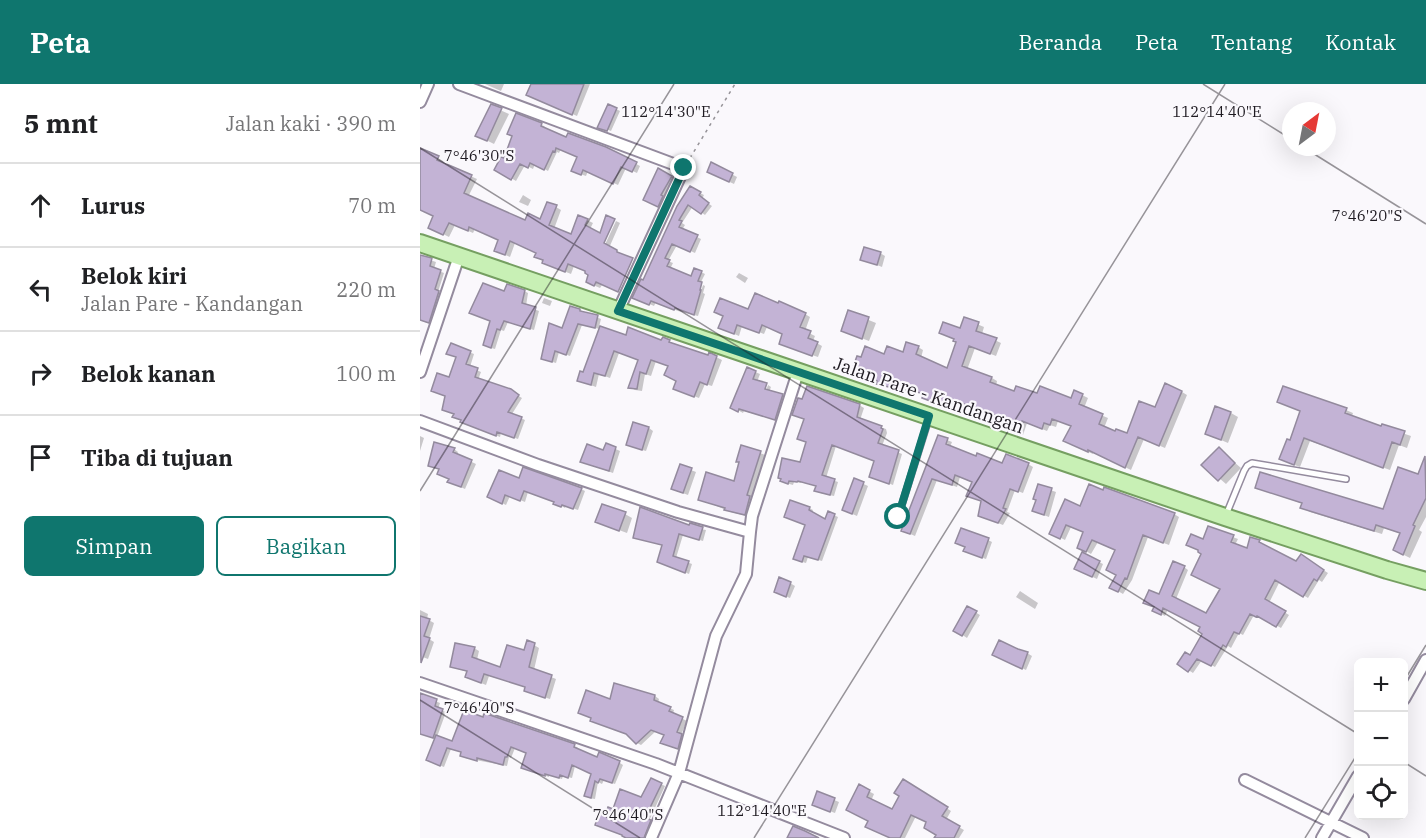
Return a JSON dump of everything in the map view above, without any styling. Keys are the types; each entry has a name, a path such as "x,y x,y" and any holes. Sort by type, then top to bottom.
{"main road":[{"name":"Jalan Pare - Kandangan","path":"420,243 1225,517 1426,581"}],"street":[{"path":"420,102 428,84"},
{"path":"459,84 684,168 618,311"},
{"path":"420,372 459,256"},
{"path":"651,838 679,773 716,636 746,574 752,516 798,372"},
{"path":"420,421 538,465 678,512 750,532"},
{"path":"1408,692 1426,660"},
{"path":"420,683 679,773 844,838"},
{"path":"1245,780 1363,838"},
{"path":"1322,838 1354,785"}],"lane":[{"path":"898,517 929,416"},
{"path":"1225,517 1244,471 1252,463 1346,479"}],"path":[{"path":"684,168 735,84"}],"building":[{"path":"531,84 584,84 572,115 526,95"},
{"path":"491,104 502,108 487,141 475,136"},
{"path":"608,104 617,108 607,131 597,128"},
{"path":"516,113 542,123 541,126 566,137 568,133 606,147 637,162 632,172 621,167 613,184 583,170 581,175 571,171 577,157 556,148 544,170 530,163 528,168 520,164 511,180 494,170 501,157 504,158 512,136 507,134"},
{"path":"420,148 439,156 437,160 472,175 464,193 525,220 528,213 540,219 547,202 557,205 549,225 571,234 578,215 588,219 585,225 600,233 606,215 615,219 604,243 617,252 633,258 618,292 596,282 594,286 586,282 588,275 585,271 568,264 565,272 542,263 543,260 534,257 536,253 510,241 505,255 494,251 498,240 469,227 468,231 449,223 443,235 428,228 433,216 420,210"},
{"path":"711,162 733,173 729,182 707,172"},
{"path":"658,168 672,176 661,195 663,196 658,207 643,200"},
{"path":"690,186 701,192 699,195 709,203 701,214 688,205 679,220 682,221 679,227 698,235 690,252 672,244 665,258 670,260 667,266 691,276 694,268 702,271 698,281 702,282 701,290 694,315 651,301 649,305 632,298 641,279 643,280 677,206"},
{"path":"864,247 881,252 877,265 860,260"},
{"path":"420,255 432,258 430,266 441,270 435,289 439,291 429,323 420,320"},
{"path":"483,283 504,291 507,284 525,290 522,303 536,307 530,329 504,321 500,330 497,329 491,348 483,345 490,321 469,313"},
{"path":"755,293 806,313 800,327 811,331 808,338 818,342 812,356 779,344 782,334 762,325 759,333 737,325 734,334 718,328 723,316 714,312 720,298 748,309"},
{"path":"570,306 598,315 595,328 578,324 566,355 555,351 552,362 541,359 549,323 562,328"},
{"path":"848,310 869,317 862,339 841,331"},
{"path":"964,317 979,322 976,331 997,338 990,354 969,346 962,366 992,377 990,382 1014,391 1016,386 1037,393 1040,386 1071,398 1074,390 1083,394 1079,404 1103,414 1099,424 1115,431 1116,429 1127,433 1139,401 1155,407 1165,383 1182,391 1159,446 1138,437 1125,468 1063,441 1071,426 1052,419 1050,425 1044,423 1042,429 1022,421 1017,433 1008,430 1011,421 987,412 949,399 946,407 922,398 923,394 903,387 902,390 876,384 877,381 861,376 860,379 850,375 857,356 861,357 865,346 884,354 887,346 903,352 906,342 919,346 916,354 947,368 956,342 939,333 943,322 960,328"},
{"path":"600,326 626,335 628,327 661,340 663,337 670,340 669,342 717,356 707,385 700,382 694,397 673,389 676,381 664,375 668,366 651,360 646,374 640,372 637,389 628,388 638,360 614,351 605,376 594,373 591,385 577,381 580,371 583,372"},
{"path":"451,343 471,351 466,364 478,368 475,377 511,389 519,395 508,412 522,417 514,438 497,432 496,436 460,422 461,420 452,417 454,414 442,410 445,396 431,391 437,373 449,377 456,357 446,354"},
{"path":"747,367 756,371 753,379 767,383 765,389 783,394 775,420 739,409 738,412 730,408"},
{"path":"807,386 860,404 857,417 882,426 878,443 899,450 889,484 869,477 874,461 832,445 822,475 835,479 830,495 814,491 816,486 798,481 789,481 788,484 780,481 781,479 778,478 782,458 800,462 806,442 797,439 804,419 792,415 798,398 802,399"},
{"path":"1283,386 1347,408 1345,413 1381,426 1382,424 1405,431 1400,445 1392,442 1383,468 1304,438 1294,465 1279,459 1287,439 1290,440 1300,411 1277,402"},
{"path":"1215,406 1231,412 1221,440 1205,434"},
{"path":"633,422 649,427 642,450 626,445"},
{"path":"938,435 948,438 946,444 976,456 977,453 1002,463 1006,454 1029,463 1018,492 1010,489 1003,508 1006,509 998,523 978,516 981,501 966,496 972,482 955,475 952,485 932,479 910,534 901,531"},
{"path":"434,442 455,448 453,452 472,460 461,487 447,482 449,479 437,474 439,469 428,466"},
{"path":"606,443 616,447 609,471 580,462 587,444 603,450"},
{"path":"741,445 761,451 747,495 750,496 745,515 698,500 706,472 734,481"},
{"path":"1219,447 1235,463 1218,481 1201,465"},
{"path":"1425,456 1426,498 1413,525 1415,526 1403,555 1393,550 1400,533 1376,525 1374,531 1300,508 1302,503 1255,488 1260,472 1383,509 1398,467 1418,474"},
{"path":"680,464 692,468 683,493 671,489"},
{"path":"523,467 582,488 573,509 562,505 561,507 553,504 554,502 524,491 520,501 505,495 502,504 487,497 499,470 519,478"},
{"path":"854,478 864,482 852,514 842,510"},
{"path":"1038,484 1052,488 1044,515 1032,511"},
{"path":"1089,484 1103,490 1104,487 1175,513 1163,543 1143,535 1127,579 1125,578 1118,592 1109,588 1116,575 1106,570 1115,550 1092,540 1086,552 1077,548 1083,532 1066,525 1060,539 1049,534 1065,499 1080,506"},
{"path":"790,500 810,507 809,510 825,519 828,511 835,514 818,560 804,556 802,562 793,559 805,525 784,517"},
{"path":"602,504 626,512 619,531 595,522"},
{"path":"640,507 689,525 690,523 703,527 699,540 679,534 673,556 689,561 685,573 657,562 662,545 633,538"},
{"path":"1208,526 1234,535 1231,542 1247,548 1250,537 1260,540 1259,542 1296,561 1301,554 1324,570 1317,581 1314,579 1303,597 1275,580 1265,599 1286,611 1276,627 1250,614 1239,634 1234,632 1226,647 1223,645 1211,666 1197,659 1188,672 1177,664 1185,652 1190,655 1202,634 1198,631 1200,627 1163,608 1161,615 1152,611 1154,607 1143,603 1149,590 1159,594 1173,561 1185,566 1172,596 1206,613 1220,589 1191,575 1201,554 1198,550 1186,545 1191,534 1203,539"},
{"path":"961,528 989,538 982,558 963,551 965,547 955,543"},
{"path":"1082,552 1100,561 1092,577 1074,569"},
{"path":"779,577 791,582 786,597 774,592"},
{"path":"967,606 977,611 962,636 953,631"},
{"path":"420,616 430,619 424,636 430,638 421,663"},
{"path":"527,640 535,643 529,667 552,675 545,698 524,691 525,687 484,674 481,683 465,677 467,671 450,667 455,643 475,647 472,657 500,667 507,645 524,650"},
{"path":"999,640 1028,652 1022,669 992,655"},
{"path":"614,683 655,695 654,700 671,707 669,711 683,717 677,732 682,734 678,749 660,743 664,735 651,730 636,744 626,734 590,721 591,718 578,713 586,690 610,699"},
{"path":"420,693 437,699 435,706 443,709 433,738 420,734"},
{"path":"464,710 483,717 484,713 575,744 574,747 597,757 599,752 620,761 612,783 600,779 598,783 595,781 591,798 584,796 591,774 572,765 568,778 560,775 559,778 545,774 545,776 521,768 526,753 511,747 503,765 460,756 461,752 447,748 440,766 426,760 436,735 452,741"},
{"path":"651,778 662,783 645,818 651,820 644,838 626,838 595,825 599,813 605,815 608,807 613,809 620,789 641,797"},
{"path":"903,779 948,807 942,816 960,826 954,838 934,838 936,835 924,828 926,822 911,815 900,838 890,838 865,827 868,821 846,810 859,784 870,790 867,797 892,809 899,796 894,793"},
{"path":"817,791 835,798 830,812 812,805"},
{"path":"793,826 805,831 819,838 787,838"}],"route":[{"path":"684,168 618,311 929,416 898,517"}]}
